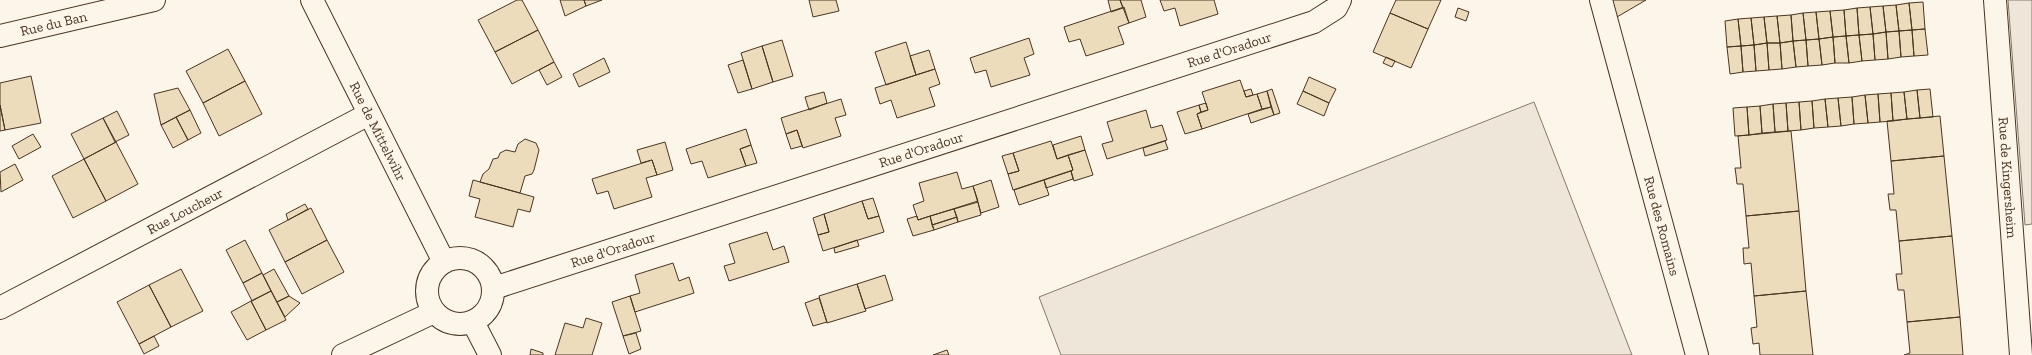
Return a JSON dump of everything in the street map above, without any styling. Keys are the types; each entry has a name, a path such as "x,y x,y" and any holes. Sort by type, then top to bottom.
{"street":[{"name":"Rue du Ban","path":"0,36 154,0"},
{"name":"Rue de Mittelwihr","path":"312,0 444,262"},
{"name":"Rue d'Oradour","path":"494,288 1314,22 1336,8 1340,0"},
{"name":"Rue des Romains","path":"1601,0 1697,355"},
{"name":"Rue de Kingersheim","path":"1995,0 2020,355"},
{"name":"Rue Loucheur","path":"0,308 369,114"},
{"path":"454,258 465,258 476,262 485,268 491,277 494,288 493,298 489,308 482,317 473,322 462,325 442,319 434,312 429,303 428,284 431,276 444,262 454,258"},
{"path":"343,355 434,312"},
{"path":"473,322 490,355"}],"shaded area":[{"path":"2008,0 2032,0 2032,224 2025,225"},
{"path":"1534,102 1632,355 1061,355 1039,297"}],"building":[{"path":"517,0 522,0 538,30 495,52 478,20"},
{"path":"560,0 584,0 586,6 565,16"},
{"path":"584,0 602,0 586,6"},
{"path":"809,0 836,0 839,11 813,17"},
{"path":"1108,0 1120,0 1123,8 1111,12"},
{"path":"1120,0 1141,0 1146,17 1129,23"},
{"path":"1160,0 1214,0 1218,14 1180,26 1175,8 1164,11"},
{"path":"1396,0 1441,0 1428,29 1390,13"},
{"path":"1612,0 1646,0 1617,17"},
{"path":"1923,2 1925,29 1912,30 1909,3"},
{"path":"1909,3 1912,30 1899,31 1896,5"},
{"path":"1896,5 1899,31 1886,32 1883,6"},
{"path":"1883,6 1886,32 1873,34 1870,7"},
{"path":"1124,7 1129,23 1118,27 1124,44 1086,56 1080,39 1069,42 1064,27"},
{"path":"1870,7 1873,34 1859,35 1857,8"},
{"path":"1458,8 1469,12 1466,21 1455,17"},
{"path":"1857,8 1859,35 1846,36 1844,10"},
{"path":"1844,10 1846,36 1833,37 1830,11"},
{"path":"1830,11 1833,37 1819,39 1816,12"},
{"path":"1816,12 1819,39 1806,40 1803,13"},
{"path":"1390,13 1428,29 1411,68 1373,52"},
{"path":"1803,13 1806,40 1793,41 1791,15"},
{"path":"1791,15 1793,41 1780,43 1777,16"},
{"path":"1777,16 1780,43 1767,43 1764,17"},
{"path":"1764,17 1767,43 1754,45 1751,18"},
{"path":"1751,18 1754,45 1741,46 1738,19"},
{"path":"1738,19 1741,46 1727,47 1725,21"},
{"path":"1925,29 1928,55 1914,56 1912,30"},
{"path":"538,30 554,62 512,84 495,52"},
{"path":"1912,30 1914,56 1901,57 1899,31"},
{"path":"1899,31 1901,57 1888,59 1886,32"},
{"path":"1886,32 1888,59 1875,60 1873,34"},
{"path":"1873,34 1875,60 1862,61 1859,35"},
{"path":"1859,35 1862,61 1849,63 1846,36"},
{"path":"1846,36 1849,63 1835,63 1833,37"},
{"path":"1833,37 1835,63 1822,65 1819,39"},
{"path":"1029,38 1034,54 1024,58 1030,75 991,87 986,70 975,73 970,58"},
{"path":"1819,39 1822,65 1808,66 1806,40"},
{"path":"782,40 793,76 773,82 762,46"},
{"path":"1806,40 1808,66 1796,67 1793,41"},
{"path":"1793,41 1796,67 1782,69 1780,43"},
{"path":"906,42 916,75 886,85 875,52"},
{"path":"1767,43 1769,70 1756,71 1754,45"},
{"path":"1767,43 1780,43 1782,69 1769,70"},
{"path":"1754,45 1756,71 1743,72 1741,46"},
{"path":"762,46 773,82 752,89 741,53"},
{"path":"1741,46 1743,72 1730,74 1727,47"},
{"path":"228,49 245,81 203,103 186,71"},
{"path":"929,50 935,69 916,75 910,56"},
{"path":"1386,57 1395,61 1392,67 1383,63"},
{"path":"604,58 610,72 579,87 573,74"},
{"path":"743,60 752,89 738,93 728,65"},
{"path":"554,62 562,77 547,85 539,70"},
{"path":"935,69 940,84 929,88 935,106 897,118 891,100 880,104 875,88"},
{"path":"31,76 41,123 5,130 0,105 0,83"},
{"path":"1309,77 1336,89 1329,103 1303,91"},
{"path":"1240,80 1246,97 1257,94 1262,109 1202,129 1197,114 1208,110 1202,92"},
{"path":"245,81 262,114 219,136 203,103"},
{"path":"178,88 190,110 161,125 154,94"},
{"path":"1251,89 1253,95 1246,97 1244,91"},
{"path":"1272,89 1280,113 1274,115 1267,91"},
{"path":"1930,89 1933,117 1920,118 1917,90"},
{"path":"1917,90 1920,118 1907,119 1904,92"},
{"path":"1267,91 1271,107 1262,109 1257,94"},
{"path":"1303,91 1329,103 1324,116 1297,104"},
{"path":"824,92 827,103 809,110 805,97"},
{"path":"1904,92 1907,119 1893,121 1891,93"},
{"path":"1891,93 1893,121 1880,122 1878,94"},
{"path":"1878,94 1880,122 1868,123 1865,95"},
{"path":"1865,95 1868,123 1854,124 1852,97"},
{"path":"1852,97 1854,124 1841,126 1838,98"},
{"path":"1838,98 1841,126 1828,127 1825,99"},
{"path":"841,99 846,115 835,118 841,136 803,148 797,130 786,134 781,118"},
{"path":"1825,99 1828,127 1814,128 1812,101"},
{"path":"1812,101 1814,128 1801,130 1799,102"},
{"path":"1799,102 1801,130 1788,131 1786,103"},
{"path":"1206,103 1208,110 1201,112 1199,105"},
{"path":"1786,103 1788,131 1775,132 1773,104"},
{"path":"1773,104 1775,132 1762,133 1760,106"},
{"path":"0,105 5,130 0,131"},
{"path":"1199,105 1201,112 1197,114 1202,129 1185,134 1177,112"},
{"path":"1760,106 1762,133 1749,135 1747,107"},
{"path":"1271,107 1274,115 1251,123 1248,114"},
{"path":"1747,107 1749,135 1735,136 1733,108"},
{"path":"190,110 201,133 188,140 176,117"},
{"path":"1146,110 1151,128 1162,125 1167,140 1107,159 1102,144 1113,141 1107,122"},
{"path":"117,111 129,135 115,142 103,118"},
{"path":"1940,116 1944,156 1891,161 1887,121"},
{"path":"176,117 188,140 173,148 161,125"},
{"path":"103,118 116,142 84,159 71,134"},
{"path":"746,129 751,145 740,149 746,166 708,178 702,161 691,164 686,149"},
{"path":"797,130 802,146 791,149 786,134"},
{"path":"1791,131 1799,211 1746,216 1743,184 1737,184 1735,168 1741,168 1738,136"},
{"path":"33,134 41,147 19,159 12,146"},
{"path":"1081,136 1085,150 1057,159 1053,145"},
{"path":"525,139 536,143 539,150 534,170 532,174 525,176 520,193 480,182 483,174 489,169 493,159 498,158 500,153 506,150 515,152 518,144"},
{"path":"1051,141 1057,159 1068,155 1073,170 1013,190 1008,174 1019,171 1013,153"},
{"path":"1165,141 1168,149 1145,156 1143,148"},
{"path":"116,142 138,184 106,201 84,159"},
{"path":"665,142 673,170 657,175 652,160 641,163 637,150"},
{"path":"751,145 757,163 746,166 740,149"},
{"path":"1085,150 1093,175 1074,181 1071,171 1073,170 1068,155"},
{"path":"1013,153 1019,171 1008,174 1002,156"},
{"path":"1944,156 1952,236 1899,241 1896,210 1890,210 1888,194 1894,194 1891,161"},
{"path":"84,159 106,201 73,218 52,176"},
{"path":"652,160 657,175 646,178 652,197 614,209 608,191 597,194 592,179"},
{"path":"15,164 23,180 1,192 0,172"},
{"path":"1071,171 1073,179 1046,188 1044,180"},
{"path":"957,172 962,189 973,186 978,201 918,220 913,205 924,201 919,183"},
{"path":"473,180 534,197 530,212 518,209 513,227 475,217 480,199 469,196"},
{"path":"991,180 999,207 981,213 973,186"},
{"path":"1044,180 1049,195 1019,205 1014,190"},
{"path":"873,198 879,216 868,219 862,201"},
{"path":"862,201 868,219 879,216 884,232 823,251 818,235 829,232 824,214"},
{"path":"978,202 981,215 958,222 954,209"},
{"path":"305,204 308,209 288,220 286,214"},
{"path":"311,208 327,240 285,262 269,230"},
{"path":"954,209 957,217 932,225 930,216"},
{"path":"1799,211 1806,291 1754,296 1751,263 1744,264 1743,248 1749,248 1746,216"},
{"path":"824,214 829,232 818,235 813,218"},
{"path":"917,216 918,220 930,216 934,230 913,236 907,219"},
{"path":"957,217 958,222 934,230 932,225"},
{"path":"767,232 773,250 784,246 789,262 729,281 724,266 735,263 729,244"},
{"path":"1952,236 1960,317 1907,322 1904,290 1898,290 1896,274 1902,274 1899,241"},
{"path":"245,240 262,273 243,283 226,250"},
{"path":"327,240 344,272 302,294 285,262"},
{"path":"857,240 859,246 835,253 834,248"},
{"path":"673,263 679,281 689,277 694,293 635,312 630,296 640,293 635,275"},
{"path":"181,269 203,311 171,327 149,285"},
{"path":"274,269 289,296 277,302 263,275"},
{"path":"262,273 271,291 252,301 243,283"},
{"path":"885,275 893,300 865,309 857,284"},
{"path":"857,284 866,311 827,323 819,296"},
{"path":"149,285 171,327 139,344 117,302"},
{"path":"271,291 286,320 266,330 251,301"},
{"path":"1806,291 1813,355 1760,355 1759,343 1753,344 1751,328 1757,327 1754,296"},
{"path":"289,296 300,303 285,317 277,302"},
{"path":"630,296 641,331 623,336 612,302"},
{"path":"819,298 827,322 813,326 805,303"},
{"path":"251,301 266,330 247,340 231,312"},
{"path":"1960,317 1963,355 1904,355 1910,353 1907,322"},
{"path":"586,318 602,323 592,355 555,355 565,323 583,328"},
{"path":"636,333 641,349 629,354 623,336"},
{"path":"154,336 159,346 144,354 139,344"},
{"path":"531,349 543,353 543,355 530,355"},
{"path":"947,350 949,355 933,355"}]}
